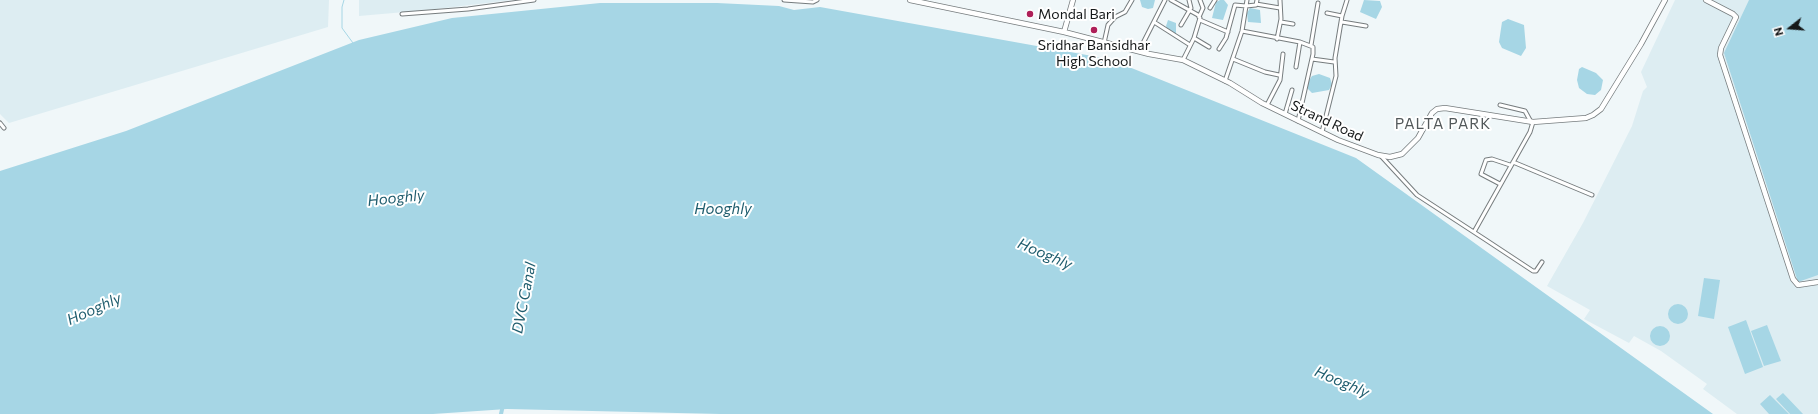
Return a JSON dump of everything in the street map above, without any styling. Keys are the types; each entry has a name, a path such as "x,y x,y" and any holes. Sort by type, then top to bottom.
{"street":[{"path":"402,14 468,9 534,0"},
{"path":"784,0 812,2 817,0"},
{"name":"Strand Road","path":"910,0 936,2 1064,32 1104,43 1182,60 1225,81 1267,105 1338,140 1381,156 1390,157 1402,154 1418,138 1432,113 1437,109 1445,108 1532,122 1586,118 1597,112 1601,109 1641,44 1665,0"},
{"path":"1064,32 1073,0"},
{"path":"1104,43 1108,25 1115,17 1125,12 1132,0"},
{"path":"1139,51 1165,0"},
{"path":"1171,0 1190,10 1200,18 1228,32"},
{"path":"1181,25 1190,10 1191,6 1189,0"},
{"path":"1182,60 1194,38 1203,8 1200,0"},
{"path":"1210,8 1215,0"},
{"path":"1225,81 1242,31 1247,0"},
{"path":"1277,39 1281,22 1280,0"},
{"path":"1322,132 1336,76 1334,62 1342,16 1347,0"},
{"path":"1706,0 1736,17 1721,48 1720,54 1794,279 1798,285 1818,282"},
{"path":"1219,48 1225,41 1235,5 1246,6 1257,2 1280,8"},
{"path":"1298,120 1312,59 1313,48 1311,45 1318,3"},
{"path":"1327,13 1342,16"},
{"path":"1154,22 1190,44"},
{"path":"1281,22 1293,24"},
{"path":"1342,22 1366,26"},
{"path":"1242,31 1311,45"},
{"path":"1194,38 1209,47"},
{"path":"1296,66 1300,42"},
{"path":"1267,105 1280,80 1283,54"},
{"path":"1233,59 1265,72 1279,75"},
{"path":"1312,59 1334,62"},
{"path":"1285,114 1292,90"},
{"path":"1474,232 1530,132 1532,122 1525,111 1500,105"},
{"path":"0,123 4,128"},
{"path":"1381,156 1417,195 1533,271 1536,271 1542,262"},
{"path":"1500,184 1482,174 1486,160 1492,159 1512,164 1592,195"}],"shaded area":[{"path":"0,0 329,0 328,27 9,123 0,114"},
{"path":"359,0 512,0 428,10 359,16"},
{"path":"1675,0 1818,0 1818,414 1737,414 1703,389 1707,384 1661,351 1634,336 1629,343 1584,319 1590,310 1547,286 1583,223 1632,126 1643,91 1647,87 1641,72"}],"water":[{"path":"1140,0 1155,0 1153,8 1148,9 1142,7"},
{"path":"1224,0 1228,5 1223,20 1212,18 1216,2"},
{"path":"1364,0 1380,1 1382,7 1376,19 1360,12"},
{"path":"1749,0 1818,0 1818,275 1798,282 1724,53"},
{"name":"Hooghly","path":"600,3 717,3 779,6 794,10 820,7 1109,59 1356,158 1713,414 720,414 507,409 433,414 0,414 0,171 126,131 359,40 452,18"},
{"path":"1250,8 1260,10 1261,23 1248,22 1247,13"},
{"path":"1508,19 1524,25 1526,48 1521,56 1502,48 1499,42 1502,22"},
{"path":"1168,20 1176,23 1176,34 1171,35 1168,32 1166,26"},
{"path":"1582,67 1596,73 1603,80 1601,90 1595,95 1587,94 1579,88 1577,80 1579,69"},
{"path":"1319,74 1330,78 1332,84 1329,90 1312,93 1308,89 1308,82 1312,76"},
{"path":"1704,278 1720,280 1714,319 1698,316"},
{"path":"1674,304 1682,304 1688,310 1688,318 1682,324 1674,324 1668,318 1668,310"},
{"path":"1746,320 1763,367 1745,374 1728,327"},
{"path":"1767,325 1781,361 1764,366 1751,331"},
{"path":"1656,326 1664,326 1670,332 1670,340 1664,346 1656,346 1650,340 1650,332"},
{"path":"1783,393 1803,414 1790,414 1776,399"},
{"path":"1770,395 1789,414 1769,414 1760,404"}],"waterway":[{"path":"344,0 342,7 342,28 353,43"},
{"name":"DVC Canal","path":"501,414 503,405"}],"place":[{"name":"Mondal Bari","path":"1030,14"},
{"name":"Sridhar Bansidhar High School","path":"1094,30"}],"district":[{"name":"PALTA PARK","path":"1443,124"}]}
